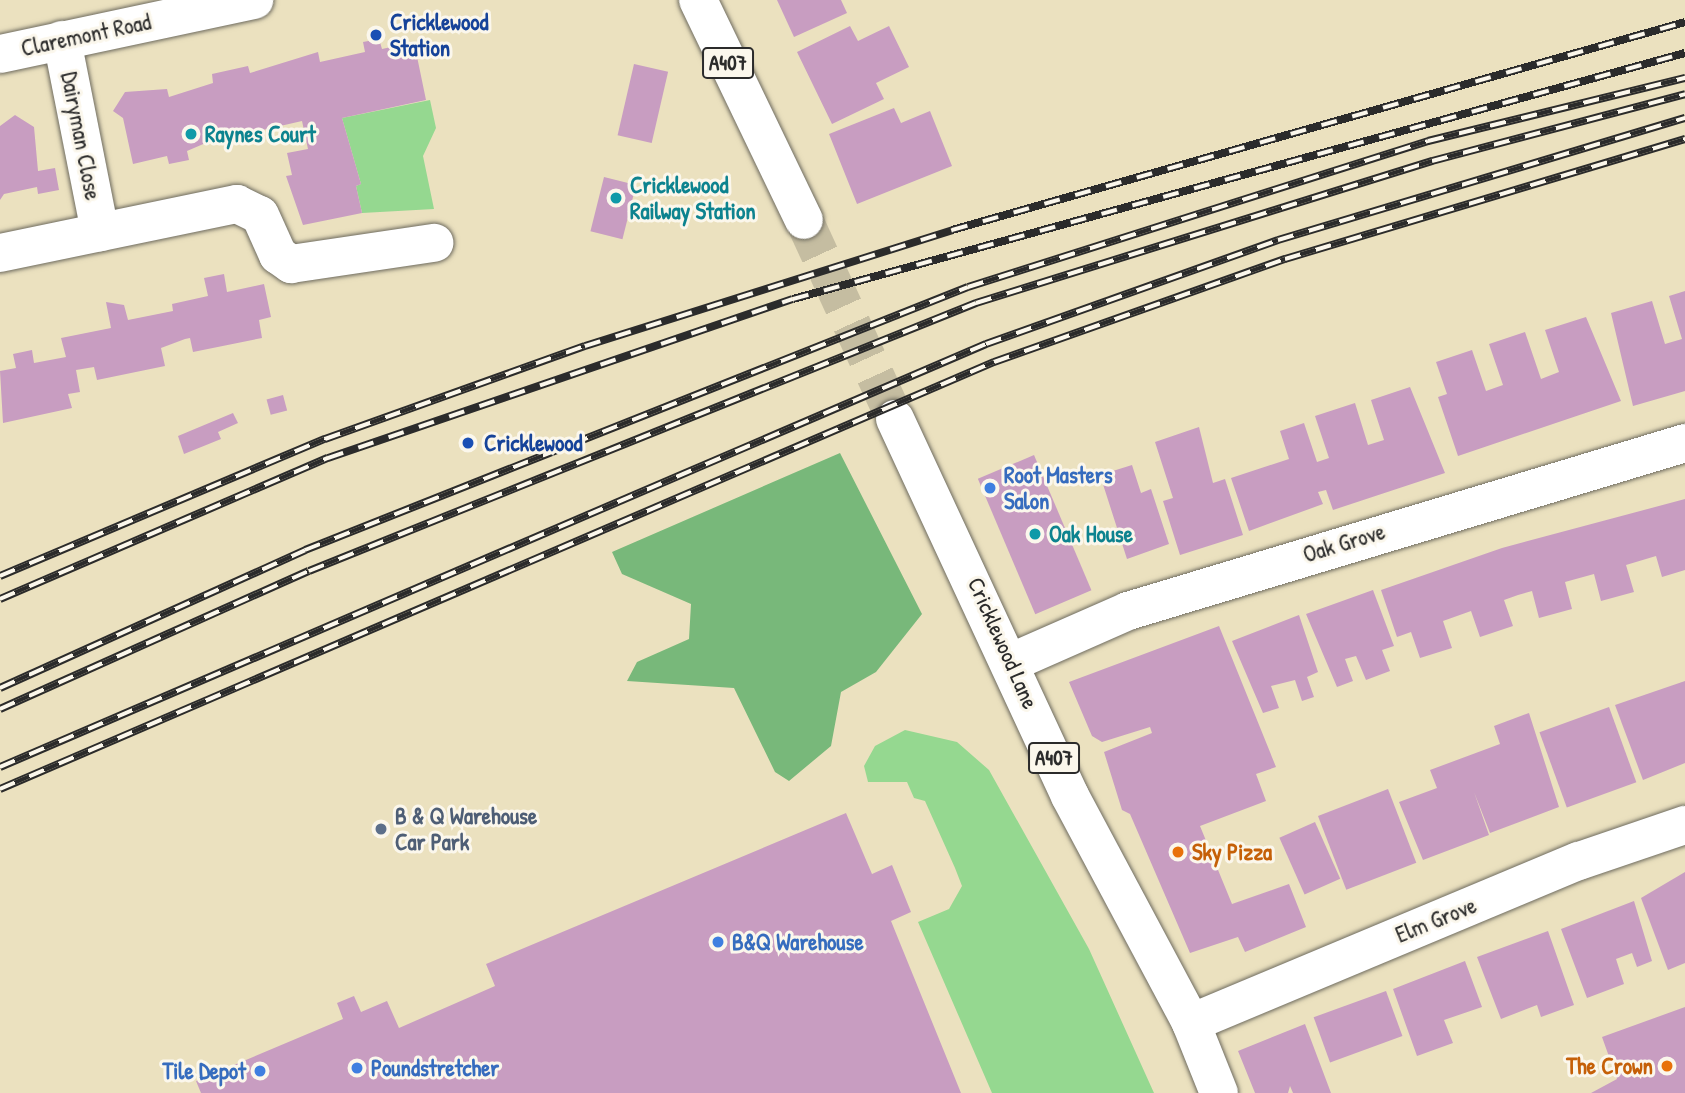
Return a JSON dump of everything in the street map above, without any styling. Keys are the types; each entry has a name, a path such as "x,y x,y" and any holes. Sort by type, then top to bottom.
{"street":[{"name":"Claremont Road","path":"0,54 254,0"},
{"name":"A407","path":"698,0 804,220"},
{"name":"Dairyman Close","path":"62,40 100,232"},
{"name":"Dairyman Close","path":"0,253 237,204 260,215 278,255 291,264 434,243"},
{"name":"Cricklewood Lane","path":"895,419 1012,662 1070,796 1191,1023 1219,1093"},
{"name":"Oak Grove","path":"1012,662 1062,646 1079,631 1354,539 1685,443"},
{"name":"Elm Grove","path":"1191,1023 1579,861 1685,825"}],"green space":[{"path":"430,100 436,128 423,156 434,209 362,213 356,186 361,184 342,118"},
{"path":"840,453 922,614 876,672 841,692 831,746 789,781 775,772 734,688 627,681 637,662 689,639 691,604 622,574 612,552"},
{"path":"905,730 957,742 989,770 1089,949 1154,1093 992,1093 918,922 949,909 962,886 955,868 925,801 914,798 907,782 868,782 864,766 875,746"}],"building":[{"path":"777,0 841,0 847,13 794,37"},
{"path":"850,26 858,41 889,26 909,67 876,83 884,99 832,124 797,52"},
{"name":"Raynes Court","path":"379,39 382,49 414,42 426,100 342,118 361,184 356,186 362,213 303,225 286,176 292,175 287,153 308,149 302,121 254,132 255,137 208,142 187,151 189,160 169,164 167,156 133,164 123,118 113,111 125,92 167,89 169,97 213,83 212,74 248,66 250,73 318,52 320,62 365,52 363,42"},
{"path":"634,64 668,72 652,143 618,135"},
{"path":"894,108 901,123 930,111 952,166 857,204 829,134"},
{"path":"15,115 34,127 38,171 55,168 59,190 38,194 37,187 4,194 0,200 0,126"},
{"name":"Cricklewood Railway Station","path":"604,177 636,185 622,239 590,231"},
{"path":"224,274 227,292 264,284 271,317 259,320 262,338 193,352 190,338 185,339 161,348 165,366 97,380 94,367 76,370 80,392 68,394 72,408 3,423 0,371 16,368 13,354 32,350 34,363 66,357 61,338 111,328 106,302 124,305 128,320 173,311 172,304 208,296 204,278"},
{"path":"1685,291 1685,391 1633,406 1611,313 1652,301 1665,344 1682,339 1669,296"},
{"path":"1586,317 1621,401 1458,456 1438,397 1447,394 1436,362 1472,350 1486,391 1503,385 1489,344 1525,332 1541,379 1559,372 1545,330"},
{"path":"1410,387 1445,473 1333,510 1326,490 1318,492 1323,504 1249,531 1231,478 1289,459 1280,431 1304,423 1317,462 1329,458 1315,416 1355,403 1368,445 1384,440 1371,400"},
{"path":"283,395 287,410 271,415 267,399"},
{"path":"233,413 238,423 218,432 221,439 184,454 178,436"},
{"path":"1199,427 1213,483 1225,479 1243,535 1180,555 1163,501 1173,498 1155,442"},
{"name":"Oak House","path":"1034,455 1091,590 1035,614 978,479"},
{"path":"1132,465 1141,493 1151,489 1169,544 1127,559 1100,475"},
{"path":"1685,499 1685,570 1662,577 1656,556 1626,565 1634,592 1601,601 1594,574 1565,582 1572,609 1539,618 1532,591 1518,595 1504,600 1513,626 1480,637 1471,611 1443,621 1452,648 1420,658 1411,632 1397,637 1381,590 1502,548"},
{"path":"1373,590 1394,646 1382,650 1390,671 1366,680 1356,656 1345,659 1353,681 1337,687 1306,614"},
{"path":"1299,615 1318,672 1307,677 1314,697 1302,701 1295,680 1271,686 1279,708 1263,713 1232,641"},
{"path":"1219,626 1276,767 1256,774 1266,801 1200,826 1232,904 1289,884 1306,927 1245,952 1238,937 1190,953 1130,814 1122,810 1104,752 1152,733 1150,727 1102,742 1092,736 1069,682"},
{"path":"1685,681 1685,763 1643,780 1615,705"},
{"path":"1609,707 1636,782 1567,807 1539,732"},
{"path":"1529,713 1559,807 1490,833 1474,792 1489,835 1423,860 1399,802 1437,788 1430,770 1500,744 1494,726"},
{"path":"1388,789 1416,863 1346,890 1318,816"},
{"name":"B&Q Warehouse","path":"846,813 872,874 892,865 911,912 891,921 961,1093 201,1093 196,1081 343,1019 337,1003 354,996 361,1012 387,1001 399,1028 495,986 486,964"},
{"path":"1315,822 1340,879 1305,895 1279,838"},
{"path":"1685,872 1685,963 1668,970 1641,898"},
{"path":"1634,901 1652,961 1637,967 1632,953 1616,959 1624,984 1587,998 1561,929"},
{"path":"1548,931 1574,1005 1541,1017 1537,1005 1501,1019 1477,957"},
{"path":"1465,961 1482,1007 1444,1020 1453,1043 1417,1056 1393,989"},
{"path":"1386,991 1402,1036 1330,1062 1314,1017"},
{"path":"1685,1007 1685,1093 1591,1093 1617,1079 1602,1037"},
{"path":"1305,1024 1331,1093 1293,1093 1290,1086 1288,1093 1255,1093 1238,1051"}],"tunnel":[{"path":"804,220 895,419"}],"railway":[{"path":"0,576 325,439 585,346 952,230 1685,22"},
{"path":"0,599 328,458 793,299 1685,53"},
{"path":"0,688 305,550 968,287 1428,141 1685,78"},
{"path":"0,709 309,571 976,303 1432,161 1685,94"},
{"path":"0,767 986,344 1278,240 1685,118"},
{"path":"0,789 994,362 1285,259 1685,139"}],"place":[{"name":"Cricklewood Station","path":"376,35"},
{"name":"Raynes Court","path":"191,134"},
{"name":"Cricklewood Railway Station","path":"616,198"},
{"name":"Cricklewood","path":"468,443"},
{"name":"Root Masters Salon","path":"990,488"},
{"name":"Oak House","path":"1035,534"},
{"name":"B & Q Warehouse Car Park","path":"381,829"},
{"name":"Sky Pizza","path":"1178,852"},
{"name":"B&Q Warehouse","path":"718,942"},
{"name":"The Crown","path":"1667,1066"},
{"name":"Poundstretcher","path":"357,1068"},
{"name":"Tile Depot","path":"260,1071"}]}
